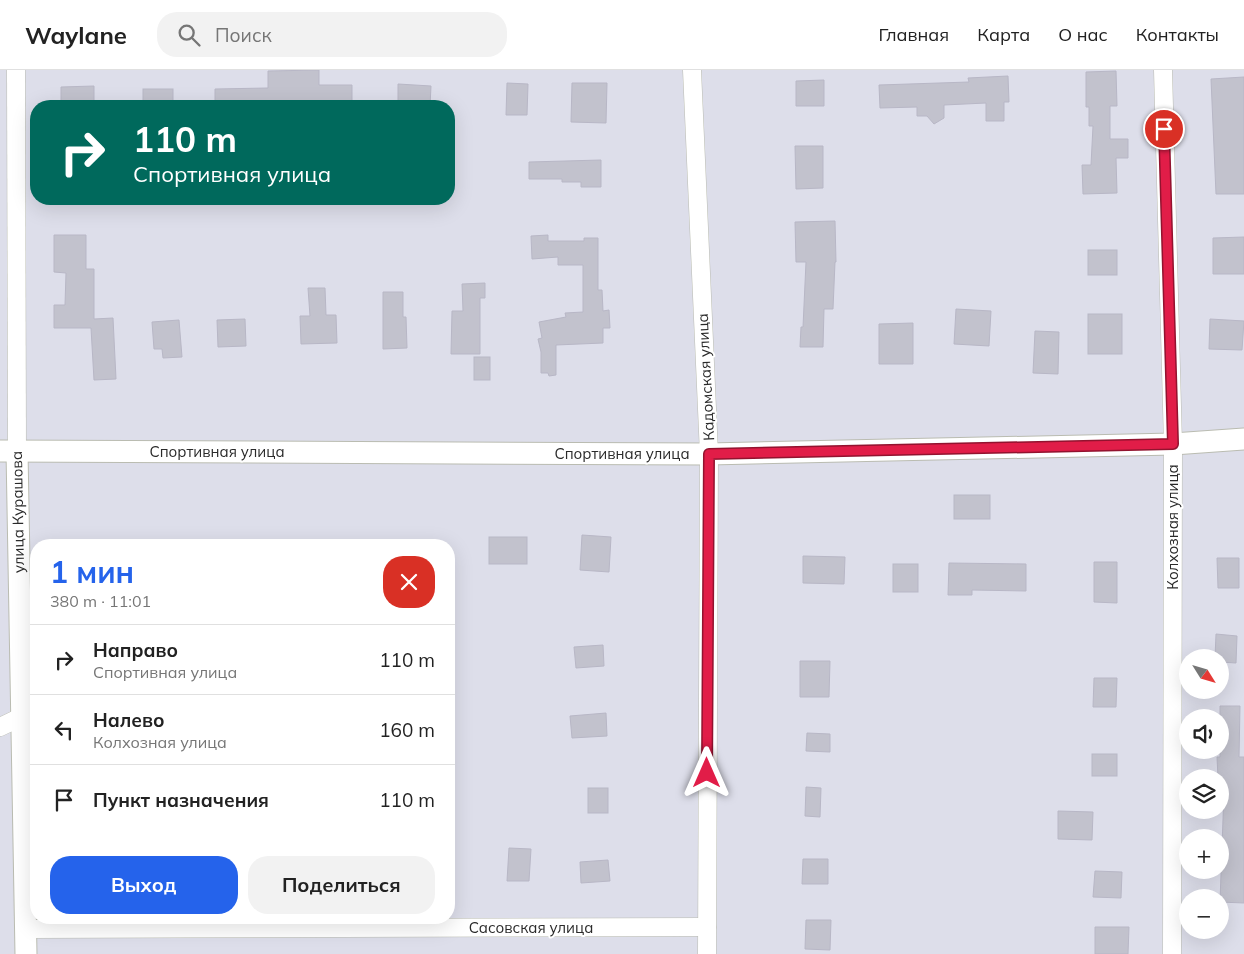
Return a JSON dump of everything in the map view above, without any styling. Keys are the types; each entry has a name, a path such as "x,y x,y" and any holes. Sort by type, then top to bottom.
{"street":[{"name":"улица Курашова","path":"16,70 9,451 22,717 26,954"},
{"name":"Кадомская улица","path":"692,70 709,454 707,954"},
{"name":"Колхозная улица","path":"1163,70 1173,444 1172,954"},
{"name":"Спортивная улица","path":"9,451 709,454 1173,444 1244,439"},
{"path":"0,727 22,717"},
{"name":"Сасовская улица","path":"26,929 707,927"}],"building":[{"path":"319,70 319,85 352,85 352,100 215,100 215,89 268,88 268,71"},
{"path":"1116,71 1117,106 1110,106 1110,139 1128,139 1128,158 1116,158 1117,193 1083,194 1082,165 1091,165 1093,126 1089,126 1089,107 1086,107 1086,72"},
{"path":"1008,76 1009,102 1004,102 1004,121 986,121 986,103 944,105 944,118 934,124 927,116 917,116 917,107 880,108 879,85 969,82 968,78"},
{"path":"1244,77 1244,194 1216,194 1211,79"},
{"path":"824,80 824,106 796,106 796,81"},
{"path":"507,83 528,84 527,115 506,115"},
{"path":"572,83 607,83 606,123 571,122"},
{"path":"398,84 431,86 430,100 398,100"},
{"path":"94,86 94,100 61,100 61,87"},
{"path":"143,89 173,89 173,100 143,100"},
{"path":"795,146 823,146 823,188 796,189"},
{"path":"601,160 601,187 581,187 581,182 562,182 562,179 529,179 529,162"},
{"path":"835,221 836,262 833,309 824,309 823,347 800,347 801,327 803,327 806,262 796,262 795,222"},
{"path":"54,235 86,235 86,269 94,269 94,319 113,318 116,379 94,380 91,328 54,328 54,305 65,305 66,273 54,272"},
{"path":"548,235 548,241 584,241 584,238 598,238 598,290 602,290 603,311 609,310 610,328 603,328 603,343 556,345 556,375 549,376 548,373 541,373 541,352 538,339 542,338 539,322 566,317 565,313 583,312 583,265 558,265 558,257 532,259 531,236"},
{"path":"1244,237 1244,274 1213,274 1213,238"},
{"path":"1088,250 1117,250 1117,275 1088,275"},
{"path":"485,283 485,298 480,298 480,354 451,354 452,311 463,311 462,284"},
{"path":"308,288 325,288 326,315 336,315 337,343 301,344 300,316 310,316"},
{"path":"383,292 403,292 403,317 406,317 407,348 383,349"},
{"path":"956,309 991,311 989,346 954,344"},
{"path":"1088,314 1122,314 1122,354 1088,354"},
{"path":"245,319 246,346 218,347 217,320"},
{"path":"1210,319 1244,321 1242,350 1209,349"},
{"path":"179,320 182,357 163,358 162,349 154,349 152,322"},
{"path":"913,323 913,364 879,364 879,324"},
{"path":"1035,331 1059,332 1058,374 1033,373"},
{"path":"474,357 490,357 490,380 474,380"},
{"path":"954,495 990,495 990,519 954,519"},
{"path":"582,535 611,537 609,572 580,570"},
{"path":"489,537 527,537 527,564 489,564"},
{"path":"803,556 845,557 844,584 803,583"},
{"path":"1217,558 1239,558 1239,588 1218,588"},
{"path":"1094,562 1117,562 1117,603 1094,602"},
{"path":"949,563 1026,564 1026,591 972,590 972,595 948,595"},
{"path":"893,564 918,564 918,592 893,592"},
{"path":"1216,634 1237,636 1236,663 1229,663 1229,649 1215,649"},
{"path":"603,645 604,666 576,668 574,647"},
{"path":"800,661 830,661 829,697 800,697"},
{"path":"1094,678 1117,678 1116,707 1093,707"},
{"path":"1220,706 1240,706 1239,757 1244,757 1244,903 1229,902 1229,889 1220,889 1221,879 1229,879 1229,829 1223,829 1223,819 1229,819 1229,769 1218,769 1217,759 1229,759 1229,709 1220,709"},
{"path":"606,713 607,736 572,738 570,716"},
{"path":"807,733 830,734 830,752 806,751"},
{"path":"1092,754 1117,754 1117,776 1092,776"},
{"path":"806,787 821,788 820,817 805,816"},
{"path":"588,788 608,788 608,813 588,813"},
{"path":"1058,811 1093,812 1092,840 1058,839"},
{"path":"509,848 531,849 529,881 507,881"},
{"path":"803,859 828,859 828,884 802,884"},
{"path":"608,860 610,881 581,883 580,862"},
{"path":"1095,871 1122,872 1121,898 1093,897"},
{"path":"806,920 831,920 830,950 805,949"},
{"path":"1095,927 1129,927 1128,954 1095,954"}],"route":[{"path":"707,773 709,454 1173,444 1164,129"}]}
